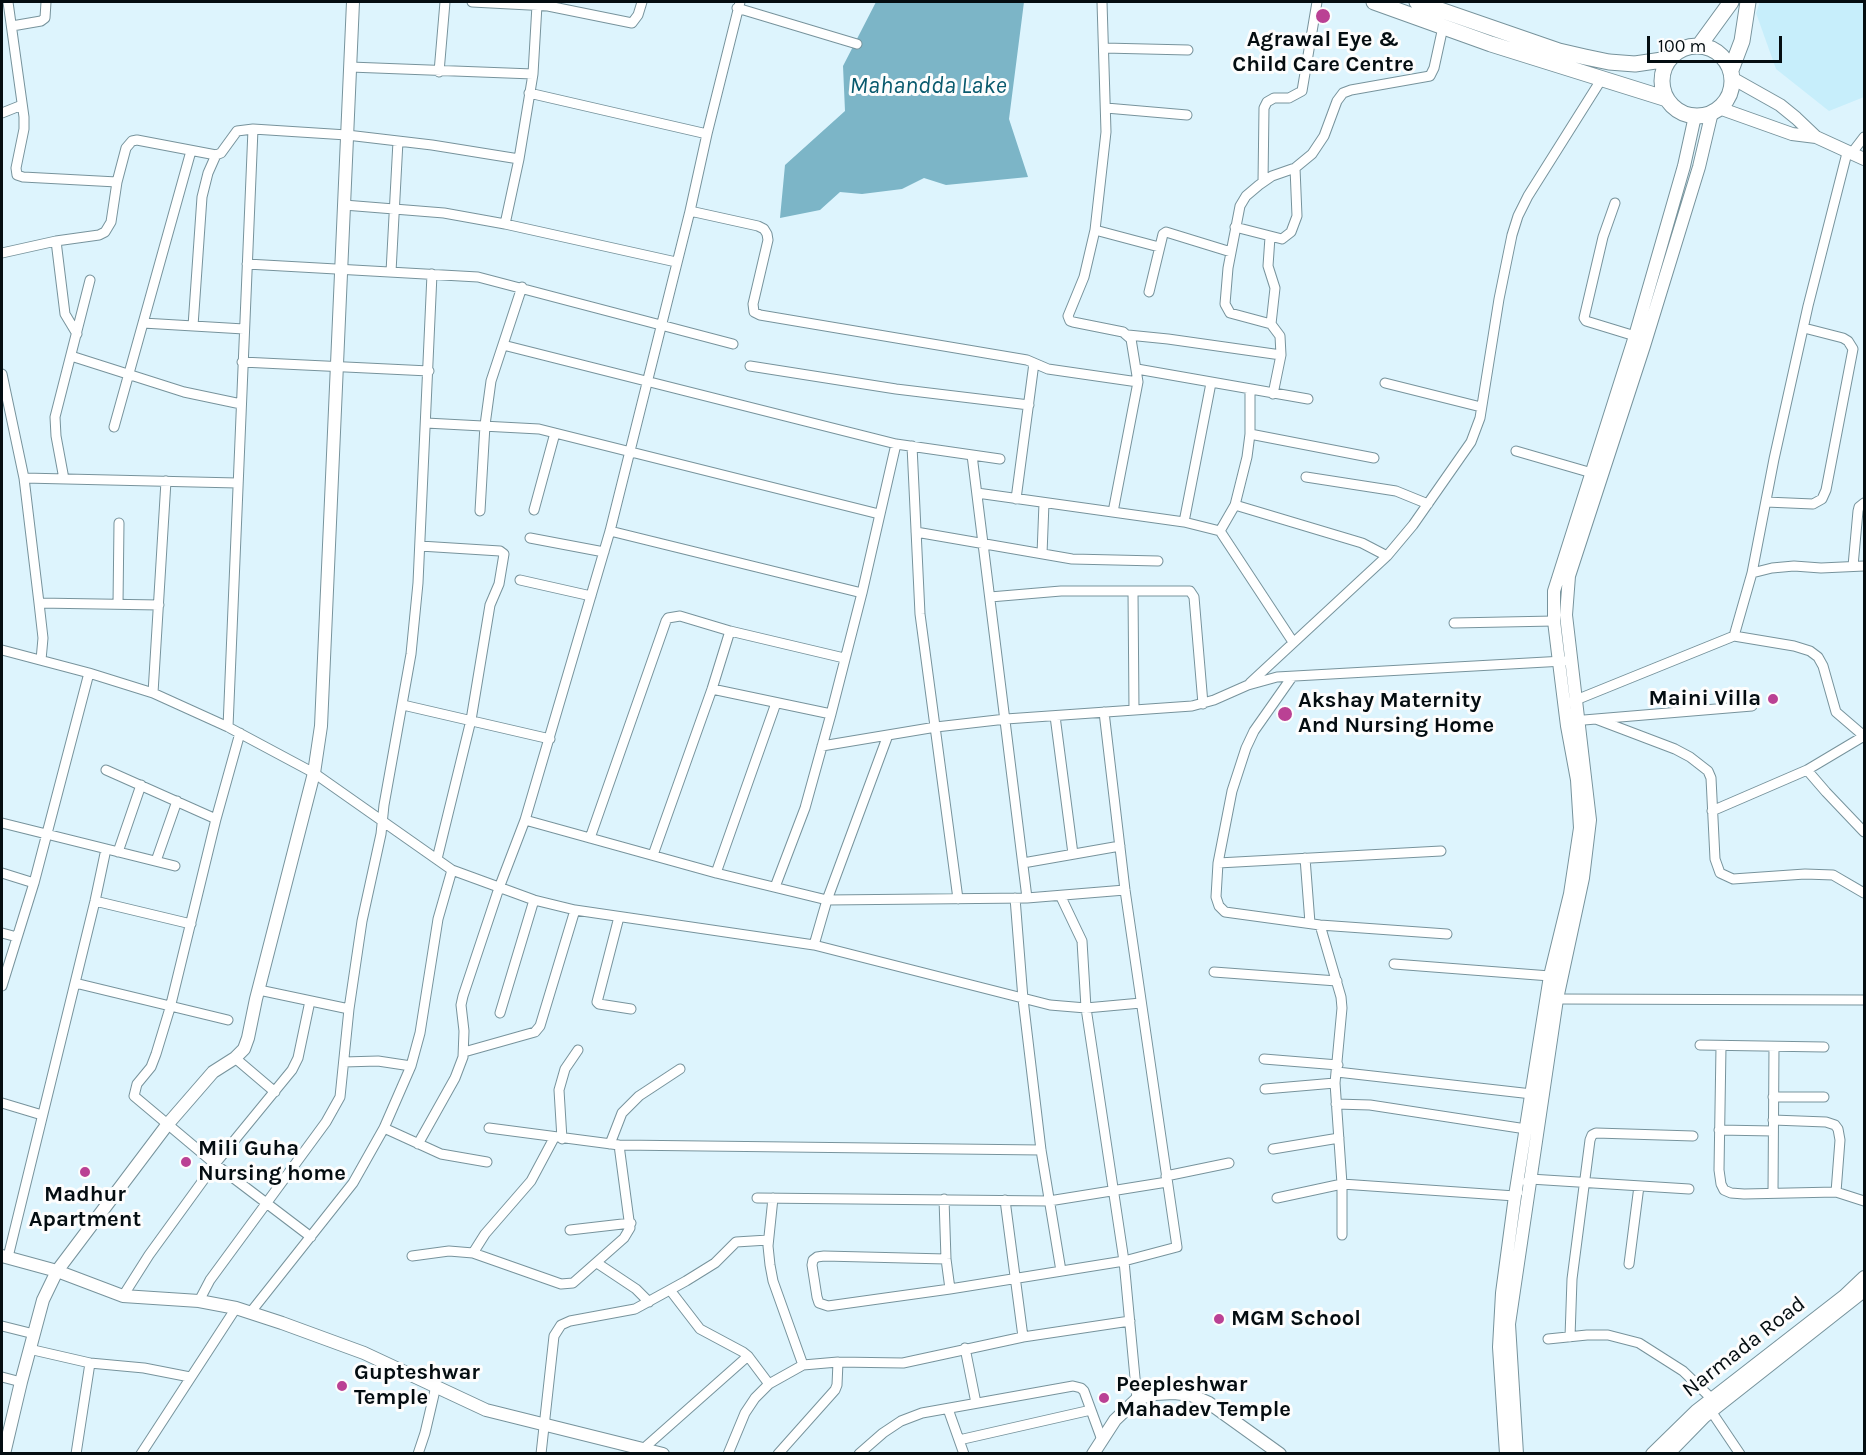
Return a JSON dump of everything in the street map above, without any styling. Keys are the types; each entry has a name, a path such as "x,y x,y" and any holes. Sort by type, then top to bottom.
{"highway":[{"path":"1374,2 1601,80 1667,99"},
{"path":"1422,2 1559,51 1593,59 1635,64 1669,59 1683,49 1699,46 1722,56 1731,74"},
{"path":"1699,46 1731,2"},
{"path":"1669,59 1662,74 1667,99 1679,111 1695,116 1715,110 1729,95 1731,74 1742,41 1749,2"}],"street":[{"path":"8,2 24,129 16,168 17,175 117,182"},
{"path":"12,26 41,21 45,18 46,2"},
{"path":"4,1454 43,1300 57,1271 167,1125 213,1072 235,1058 244,1049 314,773 321,726 353,2"},
{"path":"440,72 445,2"},
{"path":"472,2 549,4 632,23 638,15 642,2"},
{"path":"1102,2 1106,132 1095,230 1084,278 1068,316 1070,321 1128,335 1281,355"},
{"path":"1263,182 1264,108 1267,102 1274,98 1289,98 1302,91 1317,2"},
{"path":"505,224 530,93 537,5"},
{"path":"418,1144 455,1078 464,1052 461,1005 499,888 525,820 610,531 739,5 857,45"},
{"path":"1273,394 1281,355 1280,336 1271,324 1230,313 1226,309 1231,252 1240,206 1246,196 1263,182 1272,176 1295,168 1319,145 1337,101 1343,93 1430,76 1434,68 1443,27"},
{"path":"1104,48 1188,50"},
{"path":"350,67 532,74"},
{"path":"1731,74 1780,105 1816,137"},
{"path":"1248,685 1387,556 1428,504 1470,442 1476,430 1481,407 1499,299 1518,216 1528,196 1601,80"},
{"path":"530,93 707,134"},
{"path":"2,113 22,105"},
{"path":"1106,108 1187,115"},
{"path":"1506,1454 1499,1347 1502,1293 1550,975 1570,894 1581,828 1565,661 1569,576 1644,346 1715,110 1792,134 1816,137 1864,159"},
{"path":"1565,661 1554,621 1554,591 1635,336 1684,166 1695,116"},
{"path":"228,727 253,129"},
{"path":"2,253 105,232 111,222 117,182 126,148 132,141 137,140 216,155 221,153 237,131 253,129 347,135 519,159"},
{"path":"1734,636 1752,573 1803,328 1849,153 1864,137"},
{"path":"391,272 398,141"},
{"path":"114,427 191,151"},
{"path":"193,326 202,197 208,173 216,155"},
{"path":"1235,227 1270,237 1285,238 1291,232 1297,216 1295,168"},
{"path":"1615,203 1603,237 1584,318 1586,321 1635,336"},
{"path":"344,205 444,213 505,224 676,262"},
{"path":"690,211 764,229 768,240 753,304 754,312 760,315 1027,360 1048,369 1138,382"},
{"path":"1095,230 1159,247"},
{"path":"1149,292 1161,236 1166,232 1231,252"},
{"path":"1270,237 1268,266 1275,288 1271,324"},
{"path":"56,241 64,314 77,334"},
{"path":"247,264 478,277 733,344"},
{"path":"199,1301 210,1280 326,1122 340,1097 349,1010 362,921 411,654 420,546 432,274"},
{"path":"64,479 55,417 90,280"},
{"path":"480,511 485,425 491,381 522,287"},
{"path":"143,323 244,329"},
{"path":"1766,502 1813,504 1822,499 1826,490 1853,349 1843,338 1803,328"},
{"path":"1113,512 1138,382 1128,335"},
{"path":"503,345 896,444 1000,459"},
{"path":"71,356 184,392 241,404"},
{"path":"242,362 429,371"},
{"path":"1016,499 1034,363"},
{"path":"750,366 1029,405"},
{"path":"1137,369 1308,399"},
{"path":"2,374 24,478 43,638 41,660"},
{"path":"1184,522 1211,383"},
{"path":"1385,383 1481,407"},
{"path":"1220,531 1235,505 1247,457 1250,434 1250,390"},
{"path":"426,423 524,427 555,433 879,514"},
{"path":"534,510 555,433"},
{"path":"1250,434 1374,458"},
{"path":"775,887 805,808 831,714 862,593 896,444"},
{"path":"912,446 920,614 958,899"},
{"path":"1516,451 1592,473"},
{"path":"972,455 1027,898"},
{"path":"1306,477 1396,491 1428,504"},
{"path":"24,478 237,483"},
{"path":"153,693 166,481"},
{"path":"977,493 1184,522 1220,531 1293,642"},
{"path":"1042,554 1044,502"},
{"path":"1853,566 1858,511 1864,503"},
{"path":"1235,505 1362,543 1387,556"},
{"path":"118,604 119,523"},
{"path":"610,531 862,593"},
{"path":"916,532 1084,560 1158,561"},
{"path":"530,538 604,552"},
{"path":"420,546 500,551 504,554 499,584 490,604 471,720 437,859"},
{"path":"1752,573 1772,568 1864,566"},
{"path":"520,580 591,596"},
{"path":"990,597 1061,591 1188,590 1192,593 1203,704"},
{"path":"1133,591 1134,710"},
{"path":"39,603 159,605"},
{"path":"590,838 666,621 673,616 844,658"},
{"path":"1454,623 1554,621"},
{"path":"653,855 712,689 730,631"},
{"path":"1570,702 1734,636 1794,646 1810,651 1818,657 1823,666 1836,712 1864,736 1807,770 1712,811"},
{"path":"2,652 89,673 153,693 228,727 314,773 452,870 534,900 575,910 814,945 1023,999 1064,1007 1086,1008 1141,1003"},
{"path":"822,746 936,727 1006,719 1203,704 1248,685 1277,677 1565,661"},
{"path":"2,986 34,883 89,673"},
{"path":"1292,677 1254,731 1232,791 1218,862 1216,897 1219,906 1225,912 1310,924 1447,934"},
{"path":"712,689 831,714"},
{"path":"716,873 776,703"},
{"path":"403,705 550,739"},
{"path":"1572,721 1752,706"},
{"path":"946,1259 824,1256 813,1260 812,1264 817,1297 823,1306 950,1289 1124,1261 1177,1246 1125,890 1104,712"},
{"path":"1054,716 1073,854"},
{"path":"1596,719 1676,749 1708,771 1711,778 1716,866 1720,873 1734,879 1805,874 1833,876 1864,893"},
{"path":"1517,1454 1509,1324 1557,999 1589,840 1589,800 1572,721"},
{"path":"240,733 216,819 170,1008 154,1060 134,1091 134,1096 215,1164 311,1237"},
{"path":"814,945 888,735"},
{"path":"106,770 216,819"},
{"path":"1807,770 1864,832"},
{"path":"118,852 141,785"},
{"path":"156,861 177,801"},
{"path":"525,820 716,873 828,900 1061,897 1125,890"},
{"path":"2,823 175,866"},
{"path":"1023,862 1120,846"},
{"path":"106,849 75,983 5,1257 57,1271 123,1296 199,1301 236,1308 364,1353 486,1410 663,1454"},
{"path":"1218,862 1441,851"},
{"path":"1305,858 1310,924"},
{"path":"250,1313 353,1183 384,1128 411,1066 420,1033 438,919 452,870"},
{"path":"2,873 34,883"},
{"path":"1061,897 1082,941 1086,1008 1124,1261 1137,1399"},
{"path":"1015,898 1023,999 1041,1150 1061,1271"},
{"path":"500,1013 534,900"},
{"path":"95,901 191,924"},
{"path":"464,1052 535,1032 540,1026 575,910"},
{"path":"619,917 597,1002 631,1009"},
{"path":"1320,925 1337,981 1342,1008 1335,1083 1342,1184 1342,1235"},
{"path":"2,933 17,937"},
{"path":"1394,964 1550,975"},
{"path":"1214,972 1337,981"},
{"path":"75,983 170,1008 228,1020"},
{"path":"259,990 349,1010"},
{"path":"1557,999 1864,1000"},
{"path":"123,1296 149,1255 215,1164 292,1070 298,1058 310,1001"},
{"path":"1700,1045 1824,1047"},
{"path":"1721,1047 1719,1170 1724,1190 1744,1194 1836,1191 1864,1200"},
{"path":"1773,1193 1774,1047"},
{"path":"473,1253 485,1234 531,1181 558,1138 559,1090 565,1069 578,1050"},
{"path":"235,1058 275,1092"},
{"path":"1264,1059 1532,1094"},
{"path":"344,1062 378,1061 411,1066"},
{"path":"412,1256 449,1251 473,1253 567,1285 573,1283 628,1233 631,1223 615,1145 622,1113 639,1096 680,1069"},
{"path":"1264,1089 1335,1083"},
{"path":"1773,1096 1824,1096"},
{"path":"2,1103 42,1115"},
{"path":"1336,1104 1370,1105 1526,1129"},
{"path":"1773,1120 1826,1122 1835,1125 1840,1140 1836,1191"},
{"path":"384,1128 441,1154 487,1162"},
{"path":"489,1128 615,1145 1041,1150"},
{"path":"1719,1130 1773,1131"},
{"path":"1570,1337 1572,1280 1590,1140 1596,1133 1693,1136"},
{"path":"1273,1149 1339,1138"},
{"path":"758,1198 1049,1201 1114,1192 1229,1163"},
{"path":"1530,1179 1689,1189"},
{"path":"1515,1196 1530,1179"},
{"path":"1277,1198 1342,1184 1515,1196"},
{"path":"1629,1264 1639,1186"},
{"path":"773,1198 768,1255 773,1281 803,1365"},
{"path":"944,1199 946,1259 950,1289"},
{"path":"1005,1200 1023,1337"},
{"path":"570,1230 631,1223"},
{"path":"541,1454 551,1356 557,1329 561,1325 570,1321 635,1308 715,1263 736,1242 768,1240"},
{"path":"597,1263 636,1289 649,1302"},
{"name":"Narmada Road","path":"1652,1454 1667,1437 1711,1398 1844,1296 1864,1277"},
{"path":"670,1290 700,1329 748,1356 769,1384"},
{"path":"1668,1454 1685,1434 1711,1411 1864,1291"},
{"path":"141,1454 236,1308"},
{"path":"728,1454 755,1398 769,1384 803,1365 838,1362 903,1363 1023,1337 1130,1321"},
{"path":"2,1326 34,1334"},
{"path":"1548,1339 1608,1335 1639,1343 1683,1371 1711,1398"},
{"path":"965,1348 976,1403"},
{"path":"29,1349 90,1363 144,1368 190,1377"},
{"path":"643,1449 666,1426 748,1356"},
{"path":"778,1454 835,1390 838,1362"},
{"path":"76,1454 90,1363"},
{"path":"2,1377 21,1382"},
{"path":"418,1454 436,1386"},
{"path":"859,1454 883,1432 901,1421 922,1413 1078,1387 1084,1391 1102,1440"},
{"path":"1093,1454 1115,1420 1137,1399 1155,1394 1191,1395 1209,1403 1280,1454"},
{"path":"948,1408 964,1454"},
{"path":"959,1440 1091,1410"},
{"path":"1711,1411 1740,1454"}],"shaded area":[{"path":"1760,2 1864,2 1864,97 1829,111 1776,69 1756,13"}],"water":[{"name":"Mahandda Lake","path":"876,2 1024,2 1009,119 1028,177 946,185 924,178 902,189 862,194 840,192 820,210 780,218 785,165 845,111 843,66"}],"place":[{"name":"Agrawal Eye & Child Care Centre","path":"1323,16"},
{"name":"Maini Villa","path":"1773,699"},
{"name":"Akshay Maternity And Nursing Home","path":"1285,714"},
{"name":"Mili Guha Nursing home","path":"186,1162"},
{"name":"Madhur Apartment","path":"85,1172"},
{"name":"MGM School","path":"1219,1319"},
{"name":"Gupteshwar Temple","path":"342,1386"},
{"name":"Peepleshwar Mahadev Temple","path":"1104,1398"}]}
